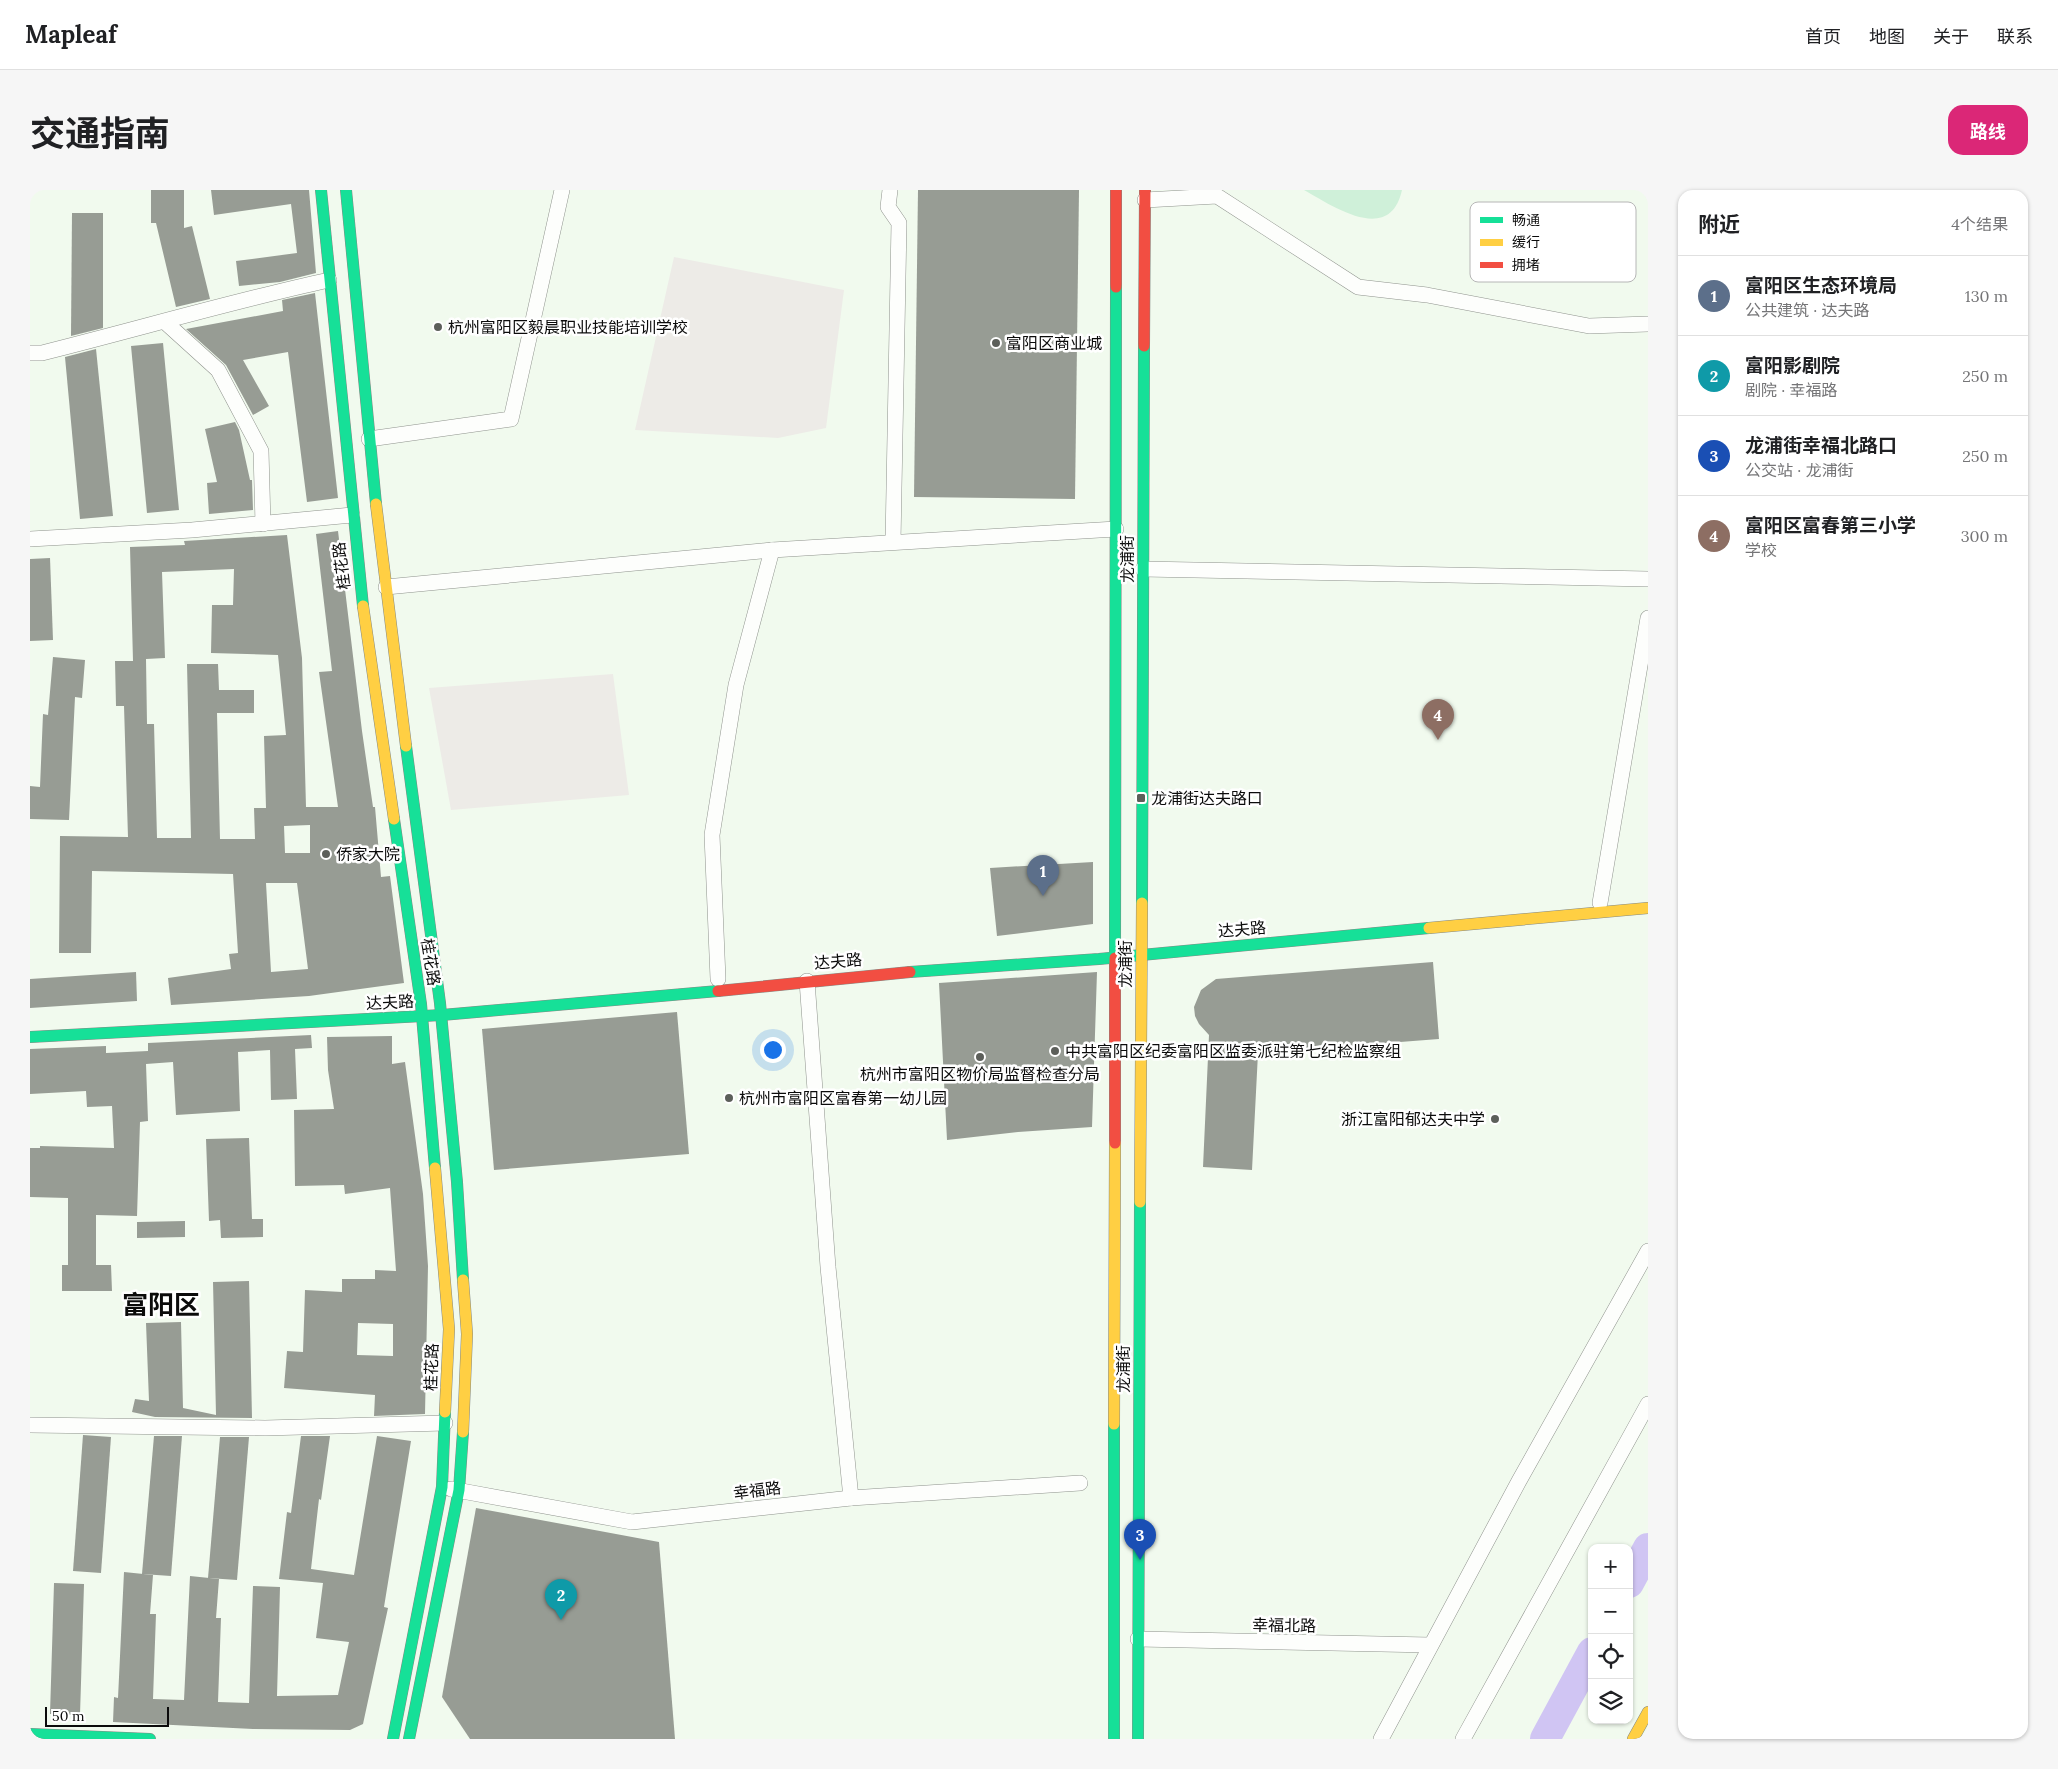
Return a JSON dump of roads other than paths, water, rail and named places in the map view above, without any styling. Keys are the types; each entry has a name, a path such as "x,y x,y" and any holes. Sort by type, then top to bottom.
{"main road":[{"name":"桂花路","path":"321,190 352,516 382,751 411,1005 422,1016 449,1330 442,1487 393,1739"},
{"path":"346,190 368,439 386,588 445,1002 442,1015 458,1182 467,1334 465,1411 459,1490 409,1739"},
{"name":"龙浦街","path":"1116,190 1116,529 1128,943 1141,955 1138,1739"},
{"name":"龙浦街","path":"1114,1739 1115,957 1128,943 1143,570 1145,195"},
{"name":"达夫路","path":"1247,933 1648,899"},
{"name":"达夫路","path":"30,1037 442,1015 808,973 1141,955 1648,908"},
{"name":"达夫路","path":"866,964 984,955"},
{"path":"569,992 766,974"},
{"name":"达夫路","path":"30,1027 445,1002"},
{"path":"1633,1739 1648,1712"},
{"path":"30,1734 150,1739"}],"street":[{"path":"368,439 511,420 562,190"},
{"path":"890,190 888,207 899,223 893,542"},
{"path":"1145,195 1217,196 1358,287 1427,295 1589,326 1648,324"},
{"path":"30,353 42,353 254,297 330,280"},
{"path":"165,322 218,370 261,451 263,524"},
{"path":"30,539 192,530 352,516"},
{"path":"386,588 772,550 1116,529"},
{"path":"718,979 712,835 736,685 772,550"},
{"path":"1143,570 1648,579"},
{"path":"1600,903 1648,618"},
{"path":"808,973 828,1267 851,1498"},
{"path":"1381,1739 1430,1645 1648,1251"},
{"path":"1463,1739 1648,1404"},
{"path":"30,1424 265,1428 445,1423"},
{"name":"幸福路","path":"442,1487 632,1522 851,1498 1080,1483"},
{"name":"幸福北路","path":"1138,1640 1430,1645"}],"waterway":[{"path":"1633,1576 1648,1548"},
{"path":"1545,1739 1588,1659"}],"place":[{"name":"杭州富阳区毅晨职业技能培训学校","path":"438,327"},
{"name":"富阳区商业城","path":"996,343"},
{"name":"富阳区富春第三小学","path":"1438,740"},
{"name":"龙浦街达夫路口","path":"1141,798"},
{"name":"侨家大院","path":"326,854"},
{"name":"富阳区生态环境局","path":"1043,896"},
{"name":"中共富阳区纪委富阳区监委派驻第七纪检监察组","path":"1055,1051"},
{"name":"杭州市富阳区物价局监督检查分局","path":"980,1057"},
{"name":"杭州市富阳区富春第一幼儿园","path":"729,1098"},
{"name":"浙江富阳郁达夫中学","path":"1495,1119"},
{"name":"龙浦街幸福北路口","path":"1140,1560"},
{"name":"富阳影剧院","path":"561,1620"}],"district":[{"name":"富阳区","path":"161,1304"}]}
